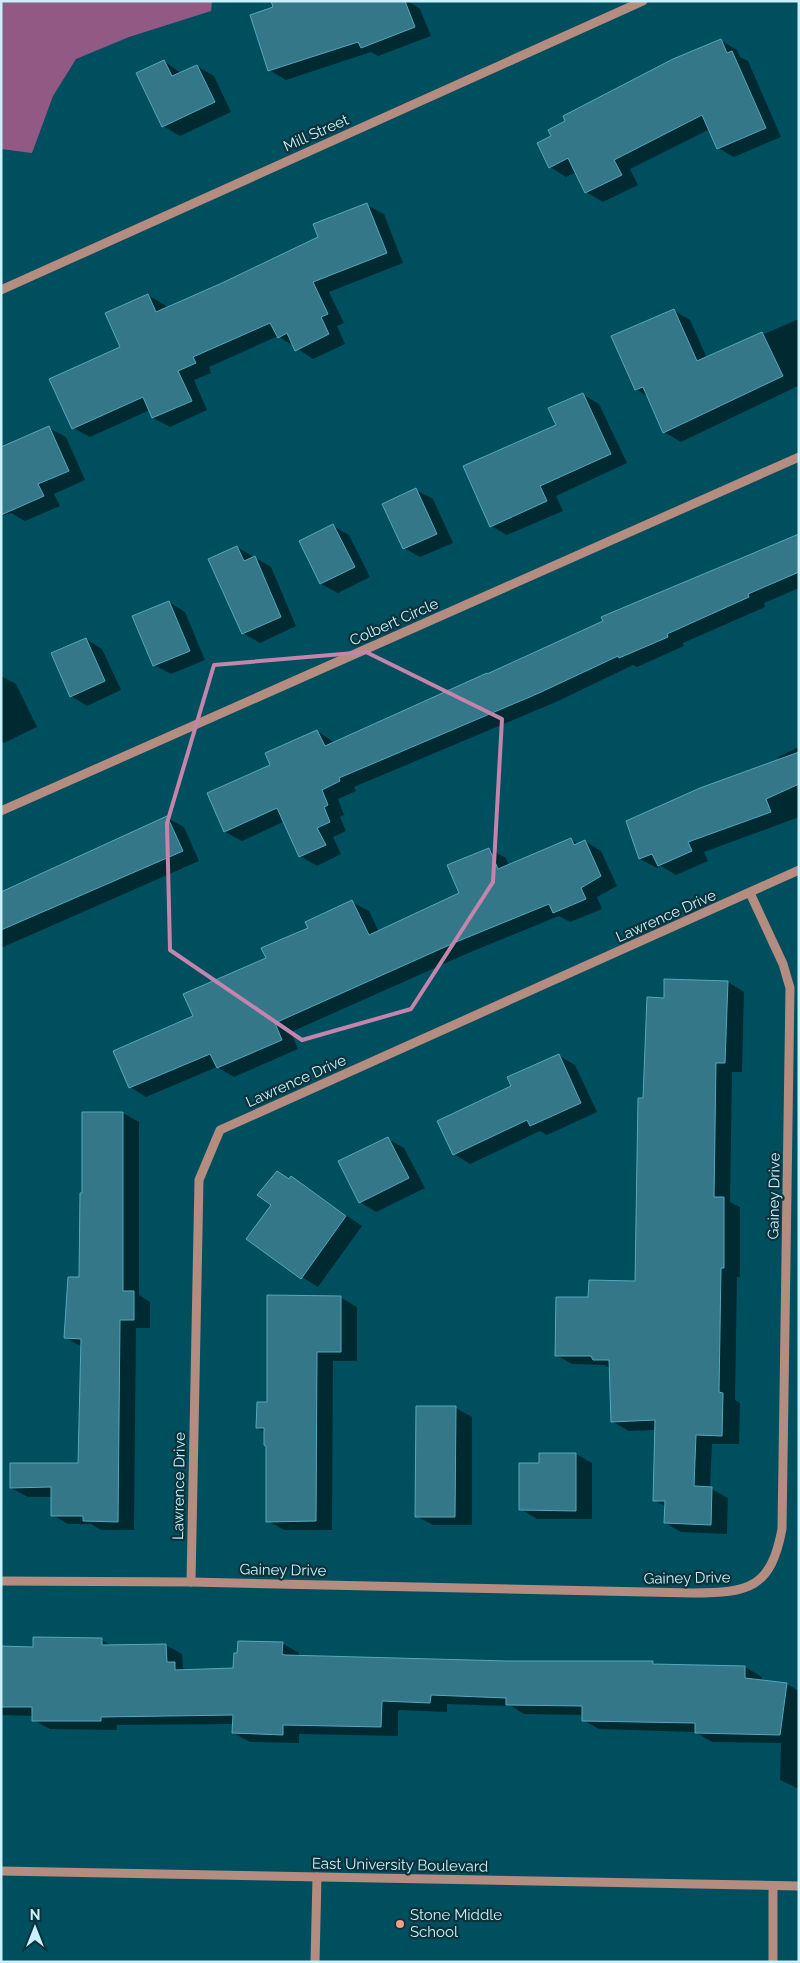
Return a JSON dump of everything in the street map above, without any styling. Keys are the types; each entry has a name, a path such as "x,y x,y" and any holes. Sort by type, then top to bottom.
{"street":[{"name":"Mill Street","path":"1,290 643,1"},
{"name":"Colbert Circle","path":"1,812 799,457"},
{"name":"Lawrence Drive","path":"191,1582 199,1180 220,1130 799,870"},
{"name":"Gainey Drive","path":"1,1581 191,1582 705,1593 738,1591 760,1581 772,1565 782,1529 790,988 783,964 750,893"},
{"name":"East University Boulevard","path":"1,1871 799,1886"},
{"path":"315,1962 317,1877"},
{"path":"773,1886 773,1962"}],"highlighted area":[{"path":"366,652 502,719 493,882 411,1009 302,1040 170,950 167,823 214,665"}],"shaded area":[{"path":"1,1 212,1 211,11 129,37 76,59 53,96 32,153 1,149"}],"building":[{"path":"271,1 405,1 415,27 361,48 358,42 268,71 250,15 273,7"},
{"path":"721,39 727,53 732,51 766,128 717,149 702,115 614,160 622,175 585,193 568,158 549,168 537,143 551,136 548,130 565,121 563,116 673,59"},
{"path":"164,60 172,76 197,65 215,102 162,127 136,73"},
{"path":"367,203 387,253 313,282 328,314 321,317 329,334 295,351 287,333 278,338 270,323 193,357 196,363 178,371 192,401 152,418 143,397 72,429 49,379 120,347 105,313 148,294 156,312 318,237 313,224"},
{"path":"674,309 697,361 762,332 783,376 663,433 643,387 635,390 611,336"},
{"path":"583,393 611,454 540,486 547,501 490,527 463,466 556,425 548,408"},
{"path":"49,426 69,471 38,484 44,496 1,515 1,447"},
{"path":"416,488 437,534 403,549 382,504"},
{"path":"333,524 355,567 320,584 299,541"},
{"path":"799,534 799,572 748,594 749,597 667,634 668,637 619,658 618,656 539,693 339,778 340,781 322,790 328,805 324,807 330,822 317,828 326,845 299,857 277,808 224,832 207,793 270,765 265,753 317,730 325,746 603,621 601,617"},
{"path":"237,546 244,561 255,556 281,617 242,634 208,559"},
{"path":"169,601 190,651 153,666 132,616"},
{"path":"86,638 105,681 70,697 51,653"},
{"path":"799,752 799,784 766,799 771,812 688,842 692,851 658,866 652,854 639,859 626,821 700,788"},
{"path":"167,816 183,851 1,930 1,892"},
{"path":"571,838 574,845 585,840 601,876 581,888 586,899 553,913 549,904 456,942 275,1023 282,1040 217,1068 210,1054 129,1088 113,1051 193,1016 183,994 266,958 261,948 308,928 305,922 352,900 369,935 459,893 447,865 489,848 498,869"},
{"path":"664,979 728,981 725,1063 716,1063 714,1197 724,1197 724,1268 721,1268 719,1392 723,1393 722,1436 696,1435 694,1486 712,1487 711,1525 664,1523 665,1501 653,1501 655,1420 611,1422 609,1360 593,1360 591,1356 555,1356 556,1297 588,1297 589,1280 635,1281 638,1098 643,1098 647,997 664,998"},
{"path":"559,1054 581,1103 530,1126 527,1120 453,1155 437,1121 511,1086 507,1077"},
{"path":"82,1112 123,1112 123,1291 134,1291 134,1320 120,1320 118,1522 83,1521 83,1516 51,1516 51,1487 10,1488 10,1463 78,1463 81,1339 64,1338 68,1277 79,1277"},
{"path":"388,1137 409,1178 359,1203 338,1161"},
{"path":"277,1171 289,1179 291,1176 346,1216 301,1279 246,1239 271,1205 257,1195"},
{"path":"267,1295 341,1296 341,1352 317,1352 316,1521 266,1522 266,1446 264,1445 264,1428 256,1428 257,1402 267,1402"},
{"path":"416,1406 456,1406 455,1517 415,1517"},
{"path":"539,1453 576,1453 576,1511 519,1510 519,1463 539,1463"},
{"path":"33,1637 102,1638 102,1645 166,1644 167,1662 175,1662 175,1670 233,1668 234,1653 237,1653 238,1641 283,1642 282,1654 285,1655 507,1661 653,1661 653,1664 745,1666 745,1678 787,1683 780,1735 695,1733 695,1723 582,1721 582,1706 506,1705 506,1698 431,1695 430,1703 382,1701 381,1727 283,1725 283,1735 232,1733 233,1715 101,1717 101,1721 32,1721 32,1707 1,1707 1,1646 33,1647"}],"place":[{"name":"Stone Middle School","path":"400,1924"}]}
